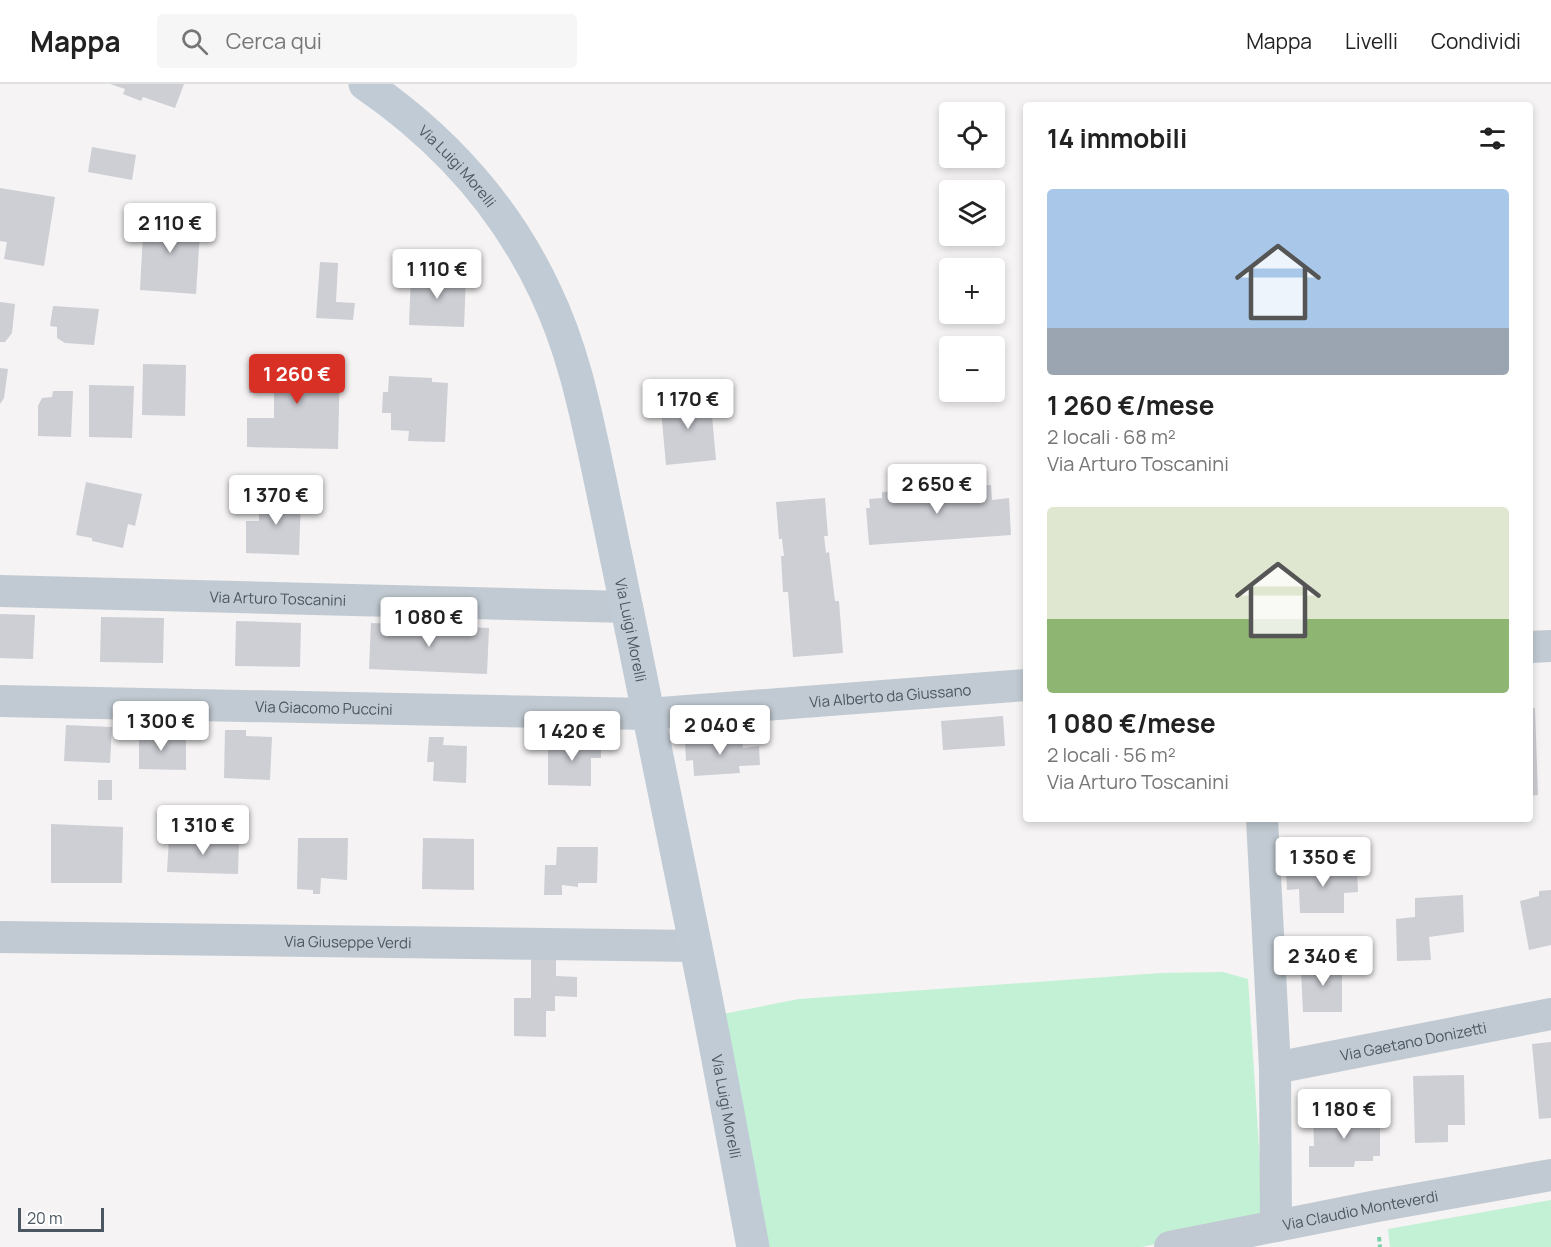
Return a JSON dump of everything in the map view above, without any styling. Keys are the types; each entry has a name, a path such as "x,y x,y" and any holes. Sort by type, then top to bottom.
{"main road":[{"name":"Via Luigi Morelli","path":"365,84 411,118 456,160 502,217 540,280 557,318 578,377 696,946 753,1247"}],"street":[{"name":"Via Arturo Toscanini","path":"0,591 627,607"},
{"path":"1533,647 1551,645"},
{"name":"Via Alberto da Giussano","path":"648,714 1023,685"},
{"name":"Via Giacomo Puccini","path":"0,701 648,714"},
{"path":"1262,822 1275,1068 1276,1226"},
{"name":"Via Giuseppe Verdi","path":"0,937 696,946"},
{"name":"Via Gaetano Donizetti","path":"1275,1068 1551,1014"},
{"name":"Via Claudio Monteverdi","path":"1170,1247 1551,1175"}],"green space":[{"path":"1223,972 1248,979 1263,1209 1258,1218 1250,1224 1142,1247 765,1247 718,1015 799,999 1161,973"},
{"path":"1551,1200 1551,1247 1390,1247 1388,1229"}],"building":[{"path":"110,84 184,84 175,108 143,97 141,101 123,94 125,89"},
{"path":"92,147 136,155 132,180 88,172"},
{"path":"0,188 55,197 44,266 4,259 7,242 0,241"},
{"path":"144,214 201,217 196,294 140,290"},
{"path":"320,262 338,263 336,302 355,303 353,320 316,318"},
{"path":"411,273 466,276 464,327 409,325"},
{"path":"0,302 15,304 12,333 5,342 0,342"},
{"path":"53,306 99,309 94,345 65,343 57,338 57,327 50,326"},
{"path":"250,360 340,362 338,449 247,447 247,418 274,418 274,393 249,393"},
{"path":"143,364 186,365 185,416 142,415"},
{"path":"0,368 8,369 4,398 0,404"},
{"path":"389,376 432,378 432,382 448,383 445,442 408,441 409,431 391,430 391,413 382,413 383,392 388,392"},
{"path":"89,385 134,386 132,438 89,437"},
{"path":"53,391 73,391 71,437 38,436 38,406 42,398 52,397"},
{"path":"710,394 716,460 666,465 660,399"},
{"path":"86,482 142,494 135,526 128,524 123,548 76,535"},
{"path":"991,485 992,500 1009,498 1011,535 869,545 866,508 870,508 869,499 882,498 882,492"},
{"path":"259,495 301,496 299,555 246,553 246,521 259,521"},
{"path":"825,498 828,536 824,536 826,553 829,552 835,601 839,601 843,653 793,657 788,592 783,592 781,556 784,556 782,539 779,539 776,502"},
{"path":"0,614 35,615 33,659 0,658"},
{"path":"101,617 164,618 163,663 100,662"},
{"path":"236,621 301,623 300,667 235,666"},
{"path":"371,623 489,628 487,674 369,669"},
{"path":"1533,708 1535,708 1538,795 1533,796"},
{"path":"1003,716 1005,746 943,750 941,721"},
{"path":"66,725 112,727 110,763 64,761"},
{"path":"225,730 246,730 246,736 272,737 270,780 224,778"},
{"path":"139,732 162,732 162,738 186,739 186,770 139,769"},
{"path":"742,736 743,748 759,746 760,765 739,766 740,773 694,776 693,760 686,761 685,740"},
{"path":"429,737 444,737 443,745 467,746 466,783 433,781 434,762 427,762"},
{"path":"580,740 601,740 601,758 591,758 591,786 548,785 548,742 578,742"},
{"path":"98,780 112,780 112,800 98,800"},
{"path":"51,824 123,827 122,883 51,883"},
{"path":"169,838 239,840 238,874 167,872"},
{"path":"298,838 348,838 347,880 321,878 320,894 313,894 313,890 297,889"},
{"path":"423,838 474,839 474,890 422,889"},
{"path":"557,847 598,847 597,883 578,883 578,887 562,885 562,895 544,895 545,865 556,865"},
{"path":"1357,867 1358,892 1344,893 1344,913 1300,913 1299,889 1287,890 1286,869"},
{"path":"1551,890 1551,945 1529,950 1520,901 1539,896 1539,891"},
{"path":"1463,895 1464,932 1429,937 1431,960 1397,961 1396,919 1415,917 1415,898"},
{"path":"531,958 556,959 556,976 577,977 577,997 555,996 555,1011 546,1011 546,1037 514,1036 514,998 531,998"},
{"path":"1315,959 1342,959 1342,1012 1303,1012 1301,970 1316,969"},
{"path":"1551,1042 1551,1118 1539,1119 1532,1044"},
{"path":"1464,1075 1465,1125 1448,1125 1448,1142 1415,1143 1413,1076"},
{"path":"1349,1114 1349,1117 1380,1117 1380,1156 1373,1156 1373,1161 1355,1161 1354,1167 1309,1167 1309,1146 1314,1146 1313,1115"}]}
